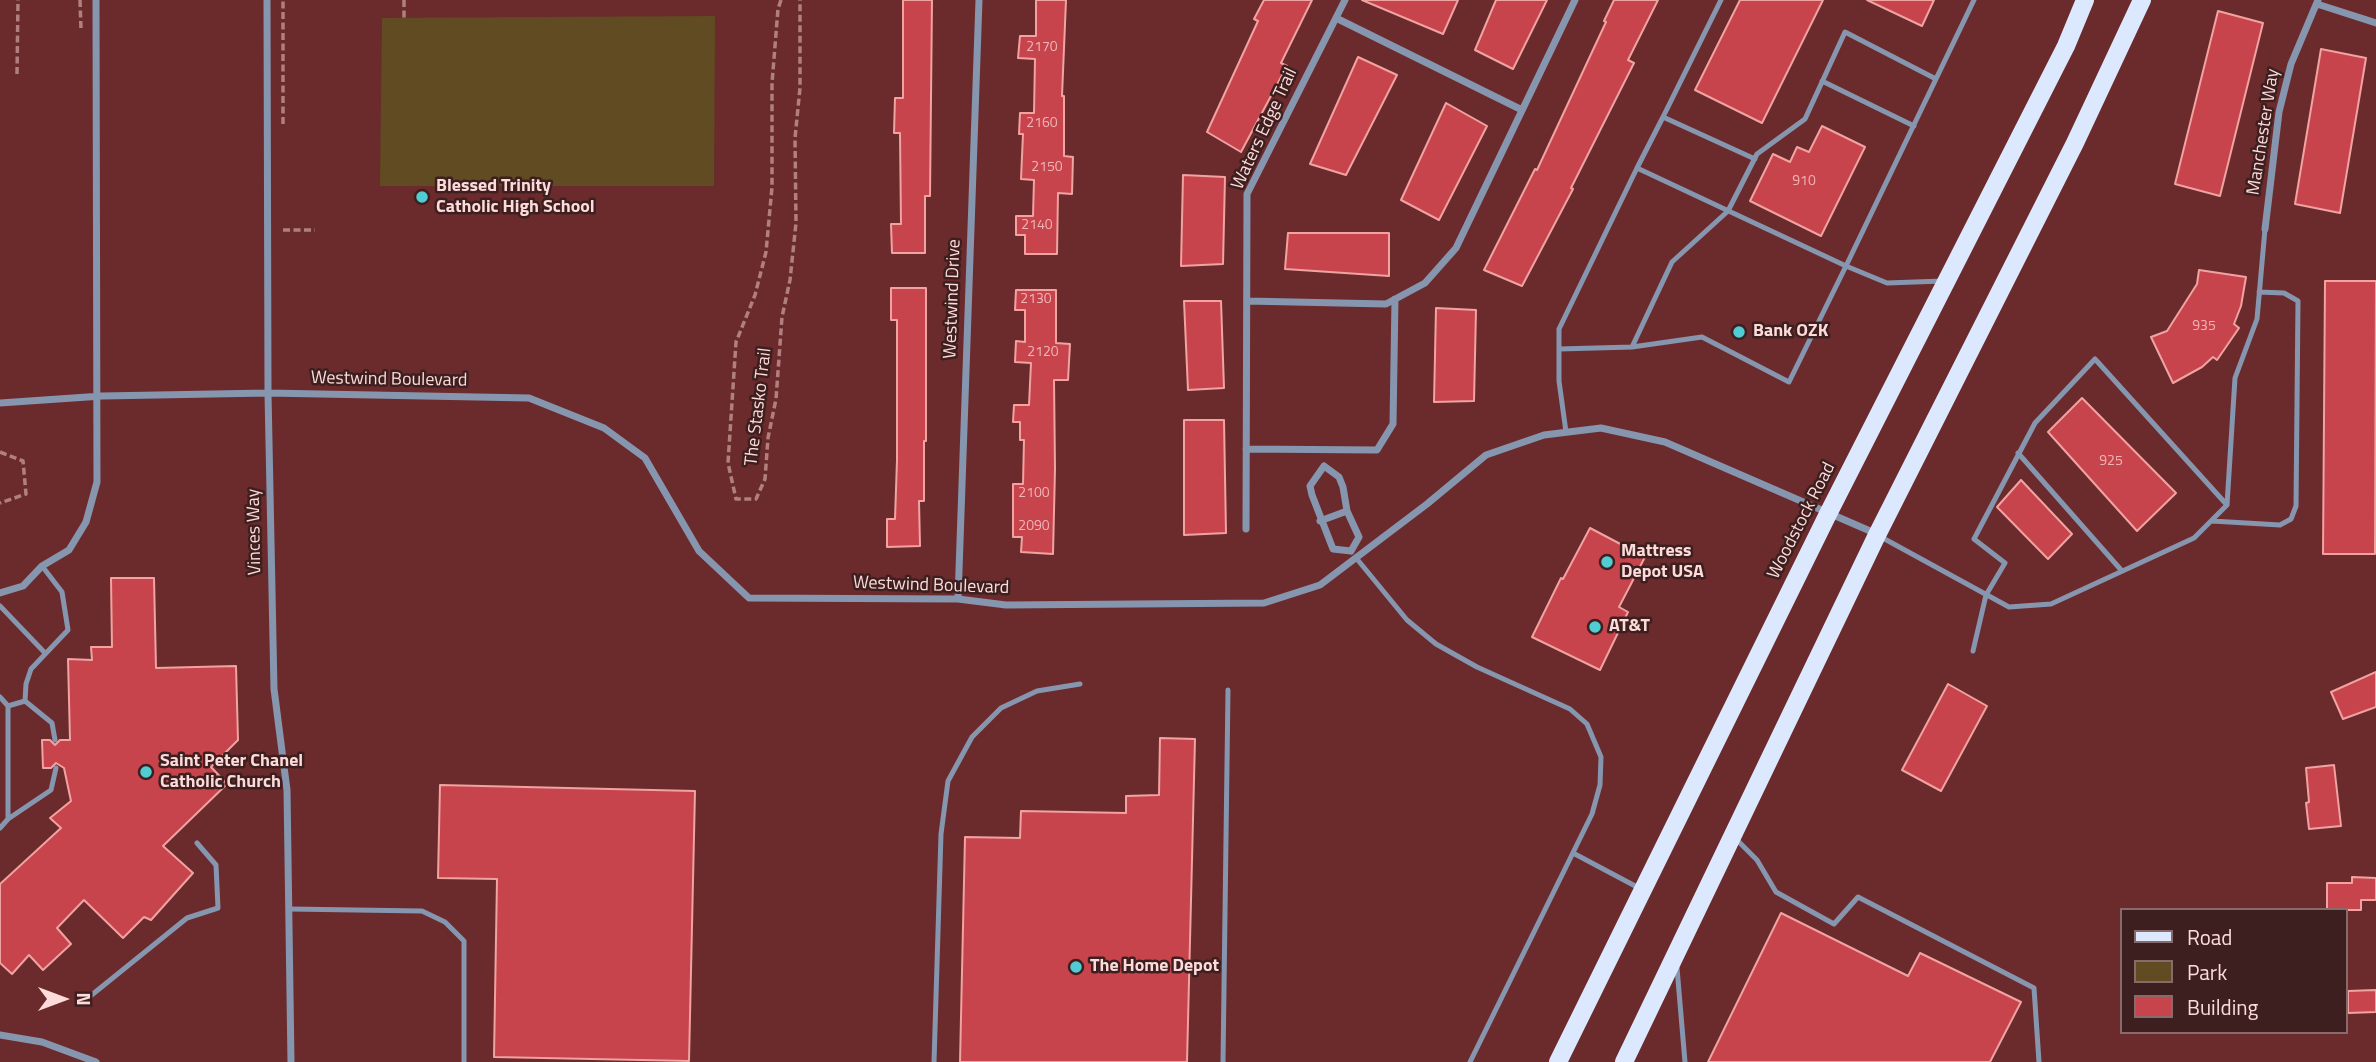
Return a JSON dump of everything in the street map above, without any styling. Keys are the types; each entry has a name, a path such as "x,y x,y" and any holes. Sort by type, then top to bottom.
{"main road":[{"name":"Woodstock Road","path":"1558,1062 1829,512 2066,46 2085,0"},
{"path":"1624,1062 1877,535 2075,143 2142,0"}],"street":[{"path":"0,593 23,586 42,566 69,550 86,522 97,482 96,0"},
{"name":"Vinces Way","path":"267,0 268,393 274,689 287,790 291,1062"},
{"name":"Westwind Drive","path":"957,599 979,0"},
{"name":"Waters Edge Trail","path":"1246,529 1247,194 1345,0"},
{"path":"1247,301 1387,304 1425,283 1456,248 1575,0"},
{"path":"2317,2 2376,23"},
{"name":"Manchester Way","path":"2265,229 2279,112 2291,64 2317,2"},
{"path":"1336,18 1522,110"},
{"path":"1246,449 1377,450 1394,424 1395,299"},
{"name":"Westwind Boulevard","path":"0,403 96,396 268,393 529,398 604,428 645,458 699,551 748,598 957,599 1006,605 1264,603 1320,585 1486,455 1544,435 1601,428 1665,442 1877,535"},
{"path":"1322,450 1324,466 1310,486 1320,521 1333,549 1351,551"},
{"path":"1324,466 1339,477 1347,510 1359,537 1351,551"},
{"path":"1320,521 1347,510"},
{"path":"1351,551 1356,559"},
{"path":"0,1035 42,1042 96,1062"}],"lane":[{"path":"1566,432 1559,381 1559,329 1721,0"},
{"path":"1559,349 1632,347 1702,337 1789,382 1974,0"},
{"path":"1632,347 1672,262 1728,211 1757,154 1805,119 1845,32 1936,79"},
{"path":"1822,81 1914,125"},
{"path":"1663,117 1755,159"},
{"path":"1637,168 1887,283 1947,281"},
{"path":"1877,535 2009,607 2051,604 2194,538 2227,505 2235,378 2257,319 2265,229"},
{"path":"2211,520 2280,525 2291,519 2296,506 2298,301 2284,293 2259,292"},
{"path":"1973,651 1986,595 2005,563 1974,539 2035,423 2095,359 2227,505"},
{"path":"2018,453 2122,571"},
{"path":"1356,559 1407,620 1436,644 1477,667 1570,709 1587,724 1601,757 1600,785 1592,814 1470,1062"},
{"path":"25,701 26,684 31,669 68,630 62,592 42,566"},
{"path":"0,606 45,653"},
{"path":"934,1062 941,834 948,781 972,737 1001,708 1037,691 1080,684"},
{"path":"1223,1062 1228,690"},
{"path":"0,697 8,706 8,819"},
{"path":"8,706 25,701"},
{"path":"25,701 52,723 55,740"},
{"path":"0,760 8,763"},
{"path":"0,828 8,819 51,790 56,768"},
{"path":"1732,836 1757,860 1776,892 1834,924 1858,897 2034,988 2039,1062"},
{"path":"83,1002 187,919 218,908 216,865 197,843"},
{"path":"1573,853 1642,890"},
{"path":"290,909 422,911 445,922 464,941 464,1062"},
{"path":"1676,954 1685,1062"}],"path":[{"path":"17,74 18,0"},
{"path":"404,0 404,18"},
{"name":"The Stasko Trail","path":"781,0 772,83 772,187 766,252 755,295 736,342 728,463 736,499 756,499 765,479 768,438 776,399 782,317 790,280 796,223 795,138 800,88 800,0"},
{"path":"283,230 315,230"},
{"path":"0,452 23,461 26,494 0,503"}],"green space":[{"path":"715,16 714,186 380,186 382,18"}],"building":[{"path":"903,0 932,0 930,196 925,196 925,253 892,253 891,224 901,224 900,133 894,133 895,98 903,98"},
{"path":"1036,0 1066,0 1062,96 1064,156 1073,157 1072,194 1058,193 1057,254 1025,254 1025,235 1016,235 1016,216 1033,216 1034,180 1021,179 1023,134 1019,134 1020,113 1034,113 1035,59 1018,58 1020,36 1036,36"},
{"path":"1264,0 1312,0 1281,63 1287,66 1241,152 1207,132 1258,21 1254,19"},
{"path":"1362,0 1458,0 1443,34"},
{"path":"1496,0 1547,0 1513,69 1475,50"},
{"path":"1614,0 1658,0 1628,60 1634,63 1522,286 1484,270 1535,169 1537,170"},
{"path":"1740,0 1823,0 1762,123 1695,90"},
{"path":"1867,0 1934,0 1922,26"},
{"path":"2218,11 2263,23 2220,196 2175,184"},
{"path":"2321,49 2366,58 2340,213 2295,204"},
{"path":"1358,57 1397,75 1346,175 1310,164"},
{"path":"1446,103 1487,126 1439,220 1401,200"},
{"path":"1822,126 1865,147 1821,236 1750,201 1773,154 1790,162 1797,147 1809,152"},
{"path":"1183,175 1225,177 1223,264 1181,266"},
{"path":"1288,233 1389,233 1389,276 1285,269"},
{"path":"2199,270 2246,277 2241,306 2234,324 2239,328 2217,360 2213,357 2202,367 2173,383 2151,337 2167,331 2197,284"},
{"path":"2325,281 2376,281 2375,554 2323,554"},
{"path":"891,288 926,288 926,441 924,501 919,501 920,546 887,547 887,519 895,519 897,460 897,320 891,320"},
{"path":"1016,290 1056,290 1056,343 1070,344 1068,380 1054,380 1053,554 1021,552 1022,537 1013,537 1013,484 1023,484 1024,440 1020,440 1020,422 1013,422 1014,405 1029,405 1031,363 1015,362 1016,341 1025,342 1025,310 1015,310"},
{"path":"1184,301 1221,301 1224,388 1188,390"},
{"path":"1436,308 1476,310 1474,401 1434,402"},
{"path":"2082,398 2176,493 2137,531 2048,432"},
{"path":"1184,420 1224,420 1226,533 1184,535"},
{"path":"2021,480 2072,534 2048,559 1997,507"},
{"path":"1590,528 1645,557 1619,607 1628,612 1600,670 1532,637 1561,578 1563,579"},
{"name":"Saint Peter Chanel Catholic Church","path":"111,578 154,578 156,668 236,666 238,740 211,767 227,784 163,846 193,873 151,920 144,917 123,938 84,900 57,928 71,944 43,970 29,955 12,974 0,963 0,884 61,828 50,818 71,801 64,768 56,763 51,768 43,768 42,740 50,740 55,745 60,740 70,740 68,659 92,660 91,647 112,647"},
{"path":"2376,672 2376,707 2343,719 2331,692"},
{"path":"1948,684 1987,706 1941,791 1902,770"},
{"name":"The Home Depot","path":"1160,738 1195,739 1187,1062 960,1062 965,837 1020,838 1021,811 1126,813 1126,796 1159,795"},
{"path":"2334,765 2341,826 2309,829 2306,768"},
{"path":"440,785 695,791 689,1061 494,1057 497,879 438,878"},
{"path":"2352,877 2376,878 2376,900 2361,900 2361,910 2327,908 2327,883 2352,883"},
{"path":"1781,913 1908,976 1920,953 2021,1002 1990,1062 1708,1062"},
{"path":"2376,990 2376,1012 2348,1013 2348,991"}],"place":[{"name":"Blessed Trinity Catholic High School","path":"422,197"},
{"name":"Bank OZK","path":"1739,332"},
{"name":"Mattress Depot USA","path":"1607,562"},
{"name":"AT&T","path":"1595,627"},
{"name":"Saint Peter Chanel Catholic Church","path":"146,772"},
{"name":"The Home Depot","path":"1076,967"}]}
